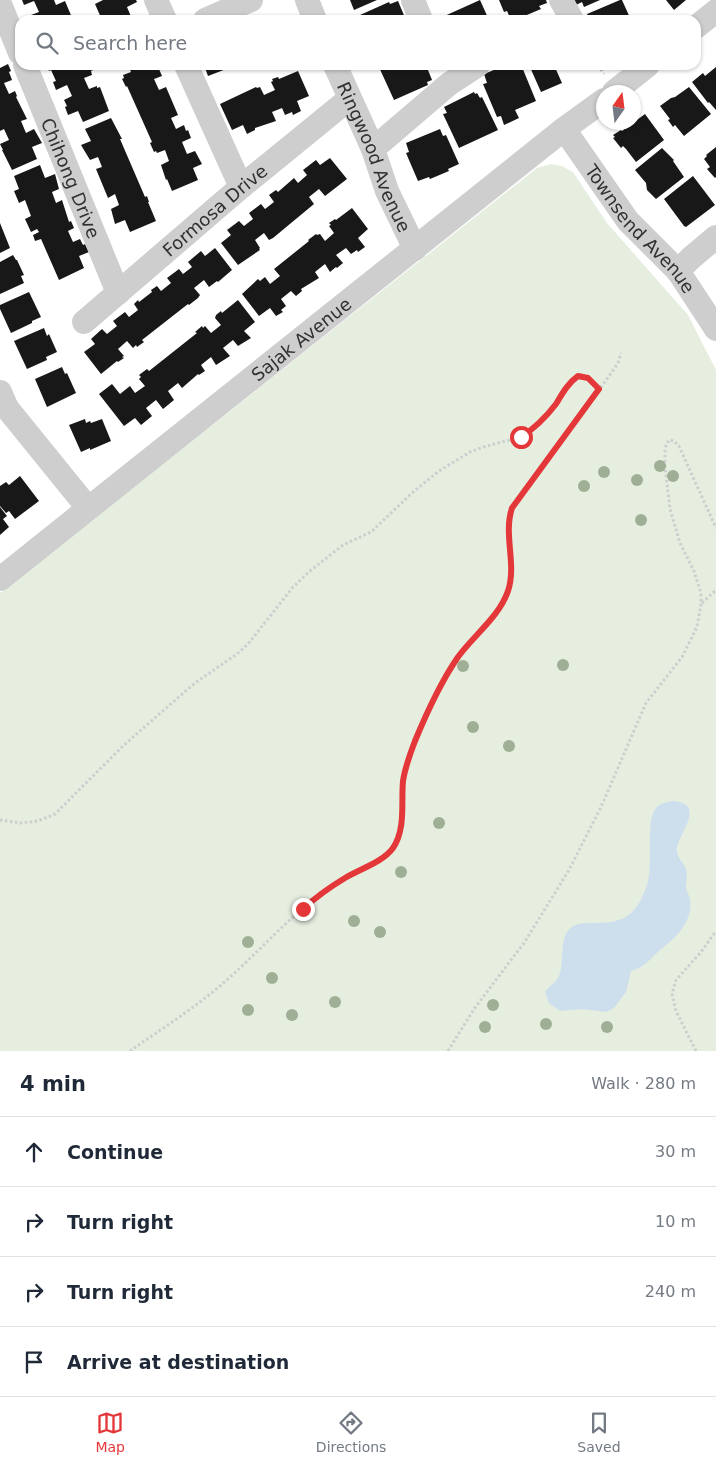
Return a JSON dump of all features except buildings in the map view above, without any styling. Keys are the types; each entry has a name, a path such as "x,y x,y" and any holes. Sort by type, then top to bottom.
{"street":[{"path":"156,0 163,15"},
{"path":"216,15 251,0"},
{"path":"307,0 314,15"},
{"path":"413,0 419,15"},
{"path":"561,0 569,15"},
{"path":"0,4 15,41"},
{"path":"701,23 716,11"},
{"name":"Chihong Drive","path":"27,70 118,293"},
{"path":"188,70 241,187"},
{"name":"Ringwood Avenue","path":"336,70 373,149 387,191 415,249"},
{"path":"373,149 445,75 462,70"},
{"path":"623,85 642,70"},
{"name":"Formosa Drive","path":"84,322 241,187 349,99"},
{"name":"Sajak Avenue","path":"0,579 564,129 596,106"},
{"name":"Townsend Avenue","path":"564,129 628,222 678,272 716,329"},
{"path":"678,272 716,237"},
{"path":"0,392 7,408 88,508"}],"path":[{"path":"130,1051 220,986 316,897 346,877 377,861 395,846 401,826 403,779 424,720 447,674 459,656 501,607 508,590 511,569 509,518 512,508 618,363 621,353"},
{"path":"0,820 20,823 38,821 54,814 123,746 173,702 195,683 237,654 248,644 293,587 310,570 343,545 372,532 412,493 439,471 470,452 521,437 536,427 567,386 578,376 588,378 599,389"},
{"path":"448,1051 474,1009 524,943 570,870 601,807 646,703 682,657 697,627 702,604 698,582 680,543 670,509 665,466 665,448 669,440 674,441 679,446 716,528"},
{"path":"702,604 716,590"},
{"path":"696,1051 676,1011 672,994 676,980 701,952 716,931"}],"shaded area":[{"path":"551,164 562,166 573,172 607,223 688,315 716,370 716,1051 0,1051 0,593 537,168"}],"water":[{"path":"673,801 683,803 689,808 690,814 677,852 687,871 686,888 690,899 689,914 683,928 640,968 631,971 626,992 614,1008 606,1012 583,1009 560,1011 549,1003 545,992 558,978 567,931 583,923 619,920 626,917 637,907 649,879 652,815 660,805"}],"route":[{"path":"303,909 323,892 346,877 377,861 395,846 401,826 403,779 414,742 447,674 459,656 504,602 510,584 511,569 508,535 509,518 512,508 599,389 588,378 581,375 575,377 536,427 521,437"}]}
